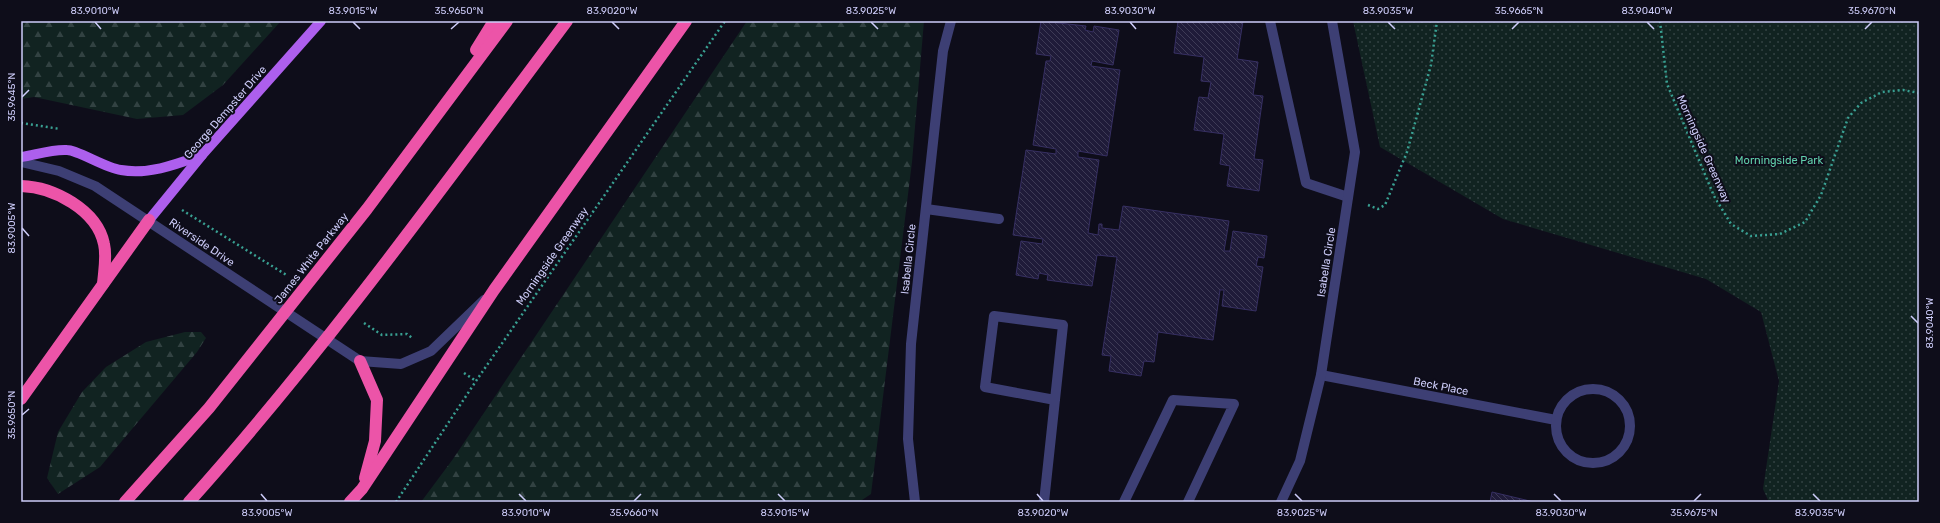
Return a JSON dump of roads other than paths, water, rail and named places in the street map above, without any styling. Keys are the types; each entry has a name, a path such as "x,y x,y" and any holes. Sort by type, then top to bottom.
{"highway":[{"path":"424,134 494,21"},
{"name":"James White Parkway","path":"124,502 138,489 209,408 367,209 507,21"},
{"path":"189,502 250,434 406,236 567,21"},
{"path":"350,502 362,489 494,290 685,21"},
{"path":"21,186 39,189 60,196 77,205 94,222 100,232 104,244 106,258 103,284"},
{"path":"21,399 149,220"},
{"path":"360,361 377,400 375,441 362,489"}],"main road":[{"name":"George Dempster Drive","path":"149,220 202,155 321,21"},
{"path":"21,157 68,149 110,168 122,171 142,171 164,167 202,155"}],"street":[{"name":"Isabella Circle","path":"915,502 908,440 911,344 943,50 951,21"},
{"path":"1270,21 1306,183 1348,197"},
{"name":"Isabella Circle","path":"1281,502 1300,461 1321,375 1355,152 1332,21"},
{"name":"Riverside Drive","path":"21,162 59,171 95,186 149,220 360,361"},
{"path":"926,209 999,219"},
{"path":"360,361 401,364 431,351 494,290"},
{"path":"1044,502 1055,400 1063,325 994,316 985,387 1055,400"},
{"name":"Beck Place","path":"1321,375 1556,420"},
{"path":"1592,389 1605,391 1616,397 1624,407 1628,419 1629,431 1625,444 1619,452 1601,462 1591,463 1571,456 1564,449 1558,440 1556,420 1560,408 1569,398 1580,391 1592,389"},
{"path":"1124,502 1174,400 1234,404 1188,502"}],"park label":[{"name":"Morningside Park","path":"1779,160"}]}
